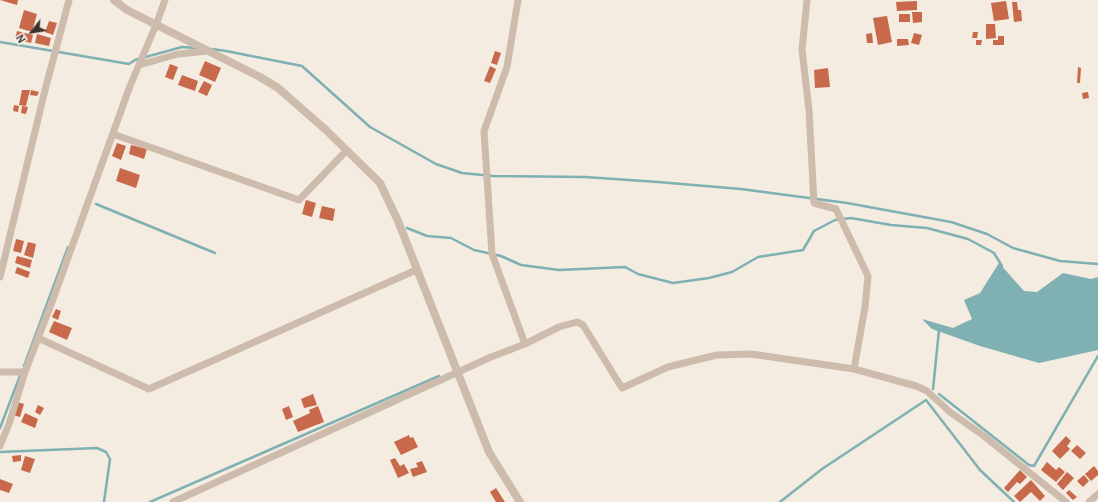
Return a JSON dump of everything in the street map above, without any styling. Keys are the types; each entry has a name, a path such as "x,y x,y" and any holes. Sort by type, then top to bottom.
{"street":[{"path":"0,278 45,90 69,0"},
{"path":"114,0 126,10 278,88 347,150 380,183 390,202 489,452 520,502"},
{"path":"0,446 9,424 25,372 139,65 156,25 164,0"},
{"path":"518,0 507,67 484,131 488,173 492,254 525,344"},
{"path":"807,0 802,50 809,110 814,204 836,209 868,276 865,307 854,369"},
{"path":"139,65 178,54 208,51"},
{"path":"113,134 299,200 347,150"},
{"path":"38,338 150,389 416,270"},
{"path":"173,502 491,357 525,344 559,327 577,322 583,325 622,388 668,368 717,355 751,354 854,369 916,386 927,391 950,412 984,436 1066,502"},
{"path":"0,372 25,372"},
{"path":"1089,502 1098,494"}],"water":[{"path":"999,263 1024,291 1037,292 1063,273 1091,279 1098,277 1098,350 1039,363 980,346 932,329 922,319 953,328 972,319 964,300 980,293"}],"building":[{"path":"0,0 18,0 17,5"},
{"path":"917,1 917,10 897,11 896,2"},
{"path":"1006,1 1009,19 994,21 991,3"},
{"path":"1012,2 1017,2 1018,10 1021,10 1022,21 1014,22"},
{"path":"24,10 37,14 32,32 19,28"},
{"path":"912,12 922,12 922,22 913,23"},
{"path":"899,14 910,14 910,22 899,22"},
{"path":"887,16 892,42 878,45 873,18"},
{"path":"49,21 57,23 53,35 45,32"},
{"path":"986,24 995,24 996,38 986,39"},
{"path":"17,31 33,35 31,43 15,39"},
{"path":"973,32 978,32 977,38 972,38"},
{"path":"872,33 873,43 867,43 866,34"},
{"path":"914,33 922,35 919,45 911,43"},
{"path":"37,34 51,38 49,46 35,43"},
{"path":"998,36 1004,36 1004,45 993,45 993,40 998,40"},
{"path":"897,39 908,39 909,45 897,46"},
{"path":"976,40 982,40 981,45 976,45"},
{"path":"495,51 501,53 497,65 491,63"},
{"path":"205,61 221,68 215,82 199,75"},
{"path":"170,64 178,67 173,80 165,77"},
{"path":"490,66 496,69 490,83 484,81"},
{"path":"1078,67 1081,68 1080,83 1077,83"},
{"path":"828,68 830,87 815,88 814,70"},
{"path":"182,75 198,81 195,91 178,85"},
{"path":"204,81 212,85 207,96 198,92"},
{"path":"22,90 30,90 26,106 19,105"},
{"path":"31,90 39,92 37,96 30,95"},
{"path":"1088,92 1089,98 1083,99 1082,93"},
{"path":"14,105 19,106 18,112 13,111"},
{"path":"22,106 28,107 26,114 21,113"},
{"path":"117,143 126,146 121,160 112,156"},
{"path":"131,145 147,149 144,159 129,154"},
{"path":"120,168 140,175 136,188 116,181"},
{"path":"306,200 316,203 312,217 302,214"},
{"path":"322,206 335,209 333,221 319,218"},
{"path":"16,239 24,241 21,253 13,251"},
{"path":"28,242 36,244 33,258 24,255"},
{"path":"17,256 32,260 30,268 15,263"},
{"path":"17,267 30,272 28,278 15,273"},
{"path":"56,309 61,311 58,320 52,317"},
{"path":"54,321 72,328 67,340 49,332"},
{"path":"313,394 317,405 304,408 301,399"},
{"path":"17,402 24,404 20,417 13,415"},
{"path":"38,405 44,408 40,415 35,412"},
{"path":"289,406 293,417 286,420 282,409"},
{"path":"318,406 324,422 298,432 293,421 310,413 309,410"},
{"path":"25,413 38,419 35,428 21,422"},
{"path":"409,435 410,438 413,437 418,447 401,455 394,442"},
{"path":"1066,436 1071,441 1067,446 1070,449 1060,459 1052,451"},
{"path":"1077,445 1086,453 1080,459 1071,451"},
{"path":"21,455 21,461 13,462 12,456"},
{"path":"25,456 35,459 30,473 21,470"},
{"path":"395,458 400,466 404,464 409,473 398,478 390,460"},
{"path":"422,461 427,472 413,477 410,469 418,467 416,463"},
{"path":"1047,462 1056,470 1059,467 1065,472 1056,482 1041,470"},
{"path":"1094,466 1098,471 1098,475 1091,481 1085,474"},
{"path":"1020,470 1027,477 1020,484 1017,482 1008,492 1004,488"},
{"path":"1067,472 1074,478 1063,490 1057,484"},
{"path":"1084,475 1089,481 1083,487 1077,481"},
{"path":"0,479 13,484 9,493 0,490"},
{"path":"1031,480 1045,496 1040,501 1031,492 1020,502 1014,496"},
{"path":"496,488 505,502 496,502 490,492"},
{"path":"1069,490 1077,497 1073,500 1066,493"}],"waterway":[{"path":"0,42 129,64 135,60 182,47 197,48"},
{"path":"212,49 302,66 370,127 436,164 462,173 493,176 585,177 658,182 741,189 847,203 951,222 987,234 1013,248 1060,261 1098,264"},
{"path":"96,204 215,253"},
{"path":"407,228 427,236 451,238 474,250 501,256 521,265 559,270 625,267 638,274 673,283 709,278 732,272 758,257 803,250 814,231 835,220 851,218 891,225 927,228 968,239 994,253 1002,266"},
{"path":"24,366 68,247"},
{"path":"933,389 939,330"},
{"path":"939,394 1029,465 1034,466 1098,356"},
{"path":"0,428 21,373"},
{"path":"150,502 439,376"},
{"path":"780,502 822,469 926,400 980,470 1014,502"},
{"path":"0,452 97,448 106,452 110,459 104,502"}]}
